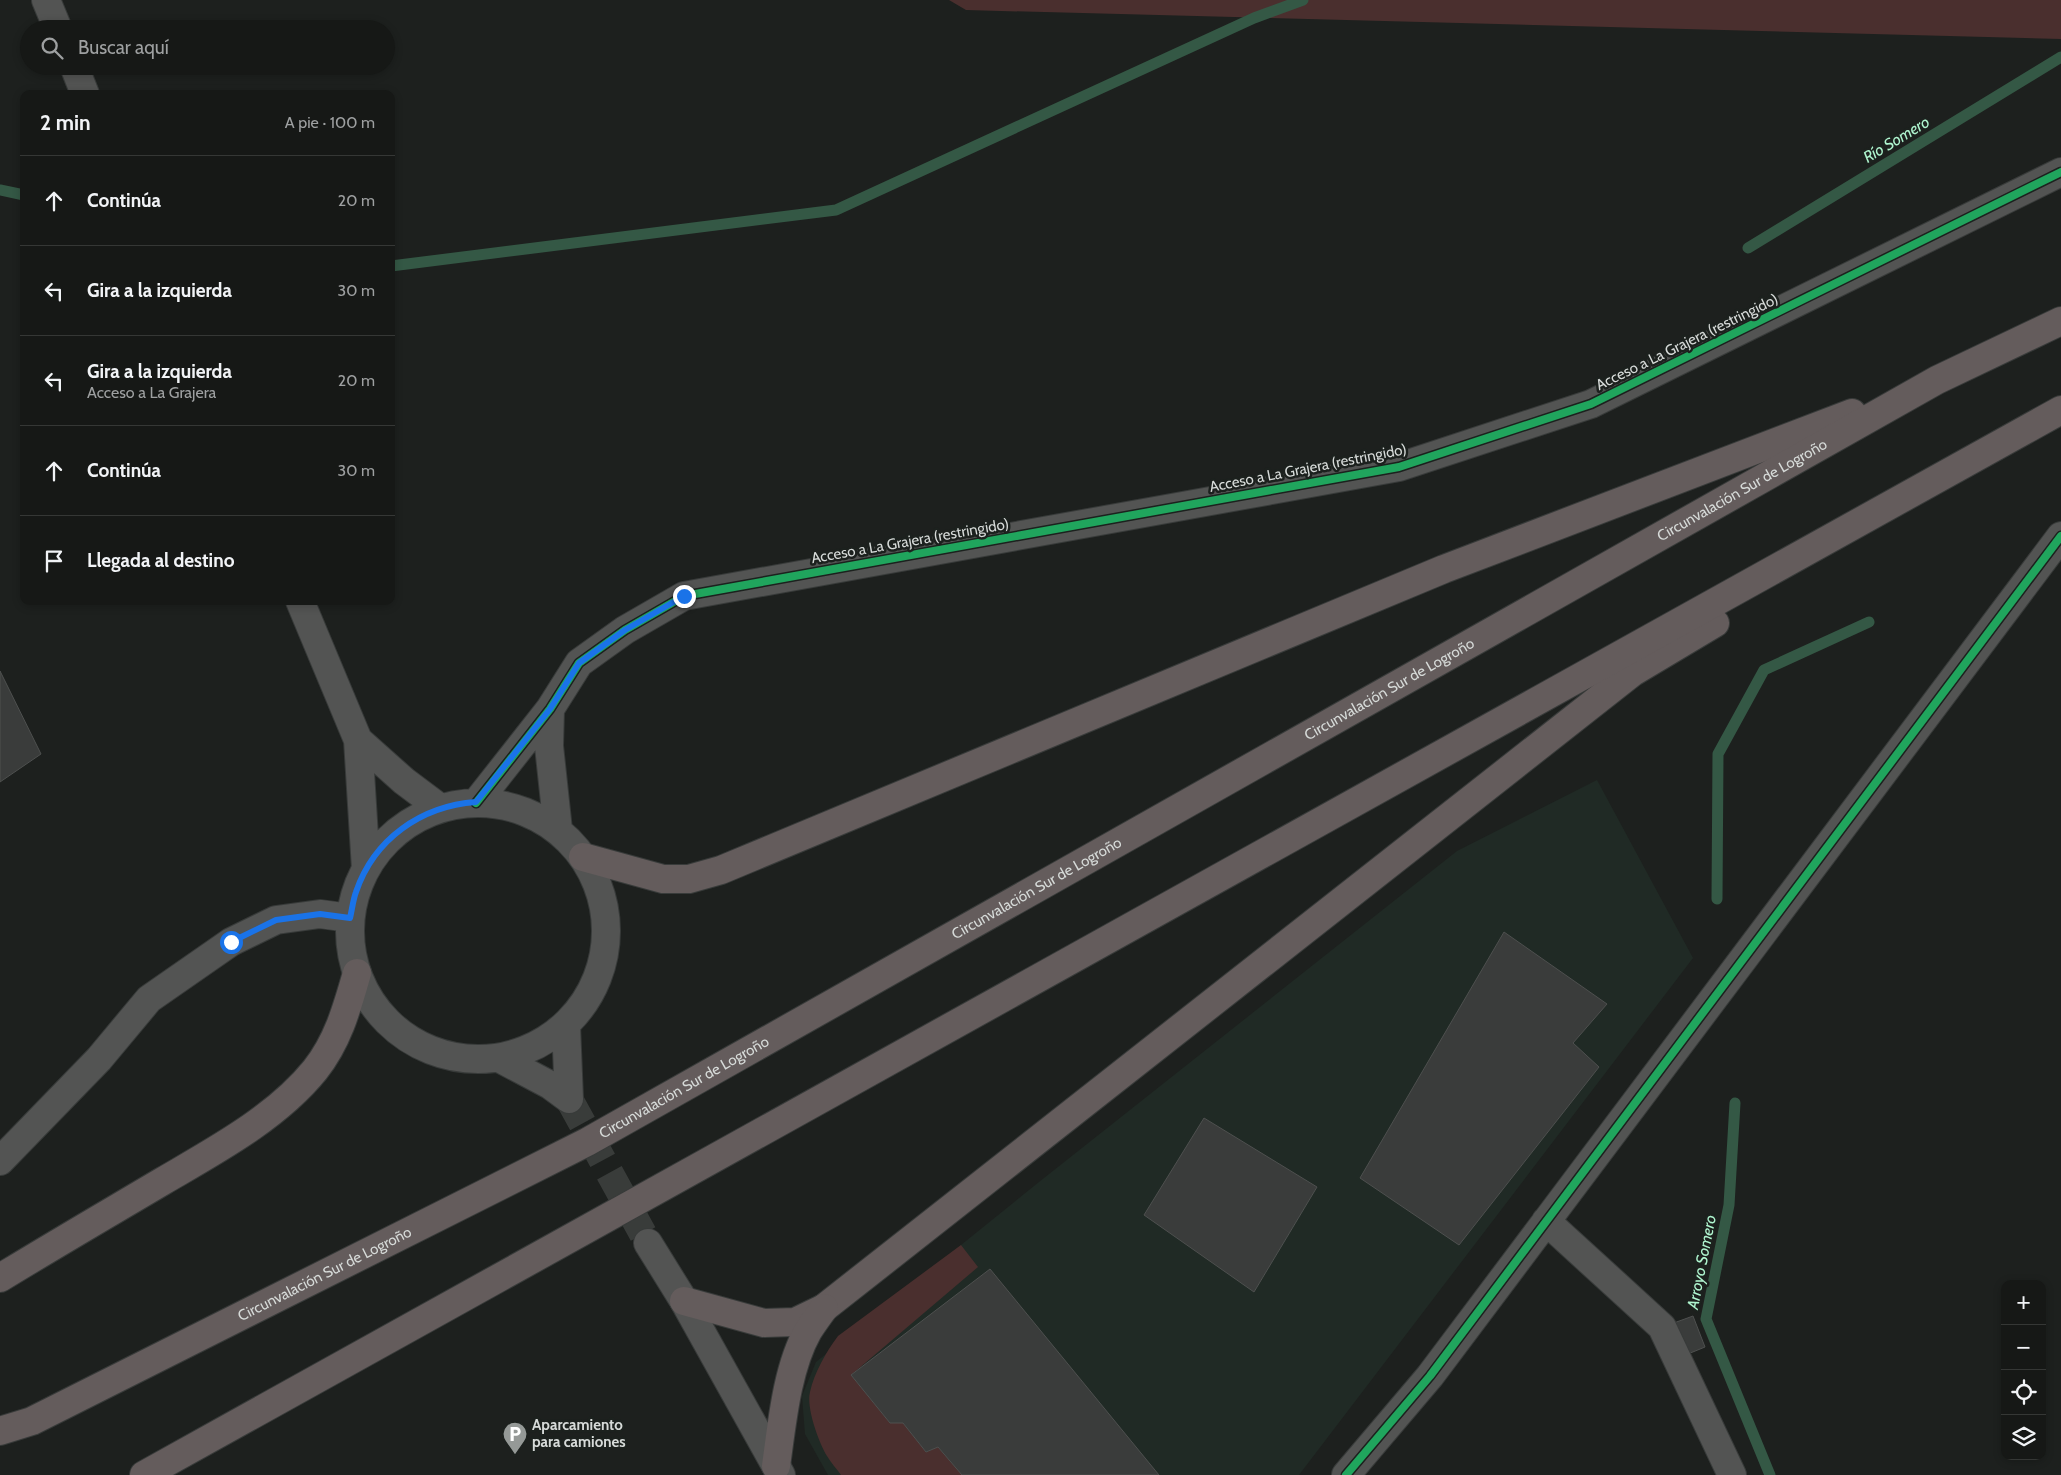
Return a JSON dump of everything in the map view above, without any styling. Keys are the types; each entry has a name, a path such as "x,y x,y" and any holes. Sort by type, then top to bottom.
{"highway":[{"name":"Circunvalación Sur de Logroño","path":"0,1430 32,1421 588,1142 1937,380 2061,321"},
{"path":"583,857 662,879 689,879 721,870 1444,569 1937,380"},
{"path":"684,1301 764,1323 794,1322 824,1308 1633,672 2061,412"},
{"path":"144,1475 2061,412"},
{"path":"0,1278 192,1164 241,1133 284,1102 315,1070 336,1038 358,973"},
{"path":"779,1470 783,1415 793,1370 808,1332 824,1308"}],"street":[{"path":"46,0 54,20"},
{"path":"78,75 83,90"},
{"name":"Acceso a La Grajera (restringido)","path":"476,802 550,709 579,663 625,630 684,596 1399,467 1592,404 2061,172"},
{"path":"1346,1475 1430,1376 2061,536"},
{"path":"302,605 358,740 366,869"},
{"path":"550,709 549,746 558,830"},
{"path":"358,740 404,781 440,808"},
{"path":"476,802 506,805 533,815 558,830 583,857 600,889 607,926 604,962 589,996 566,1025 535,1046 499,1058 475,1059 451,1056 428,1049 407,1037 388,1022 373,1004 358,973 350,940 350,918 355,893 366,869 385,843 410,822 440,808 458,804 476,802"},
{"path":"0,1162 99,1059 149,999 231,942 276,920 320,914 350,918"},
{"path":"499,1058 550,1085 569,1099 566,1025"},
{"path":"1546,1221 1662,1327 1732,1475"},
{"path":"648,1243 684,1301 779,1470"}],"shaded area":[{"path":"949,0 2061,0 2061,39 966,10"},
{"path":"1597,780 1693,958 1299,1475 828,1475 805,1434 802,1396 816,1362 1039,1182 1457,851"},
{"path":"961,1245 978,1267 851,1375 890,1423 903,1423 926,1452 938,1447 962,1475 841,1475 820,1443 810,1407 810,1392 814,1377 821,1363 838,1336"}],"building":[{"path":"0,671 41,754 0,782"},
{"path":"1504,932 1607,1004 1573,1043 1599,1067 1459,1245 1360,1178"},
{"path":"1204,1118 1317,1187 1254,1292 1144,1215"},
{"path":"990,1269 1159,1475 962,1475 938,1447 926,1452 903,1423 890,1423 851,1375"},
{"path":"1693,1316 1705,1347 1683,1356 1671,1324"}],"waterway":[{"path":"395,265 836,210 1254,18 1303,0"},
{"name":"Río Somero","path":"1748,248 2061,57"},
{"path":"0,190 20,194"},
{"path":"1717,899 1718,754 1764,670 1869,622"},
{"name":"Arroyo Somero","path":"1735,1103 1729,1205 1706,1319 1770,1475"}],"tunnel":[{"path":"569,1099 648,1243"}],"cycle path":[{"path":"476,803 550,709 579,663 625,630 684,596 1399,467 1591,404 2061,172"},
{"path":"1346,1475 1430,1376 2061,536"}],"place":[{"name":"Aparcamiento para camiones","path":"515,1455"}],"route":[{"path":"231,942 276,920 320,914 350,918 355,893 366,869 385,843 410,822 440,808 476,802 550,709 579,663 625,630 684,596"}]}
